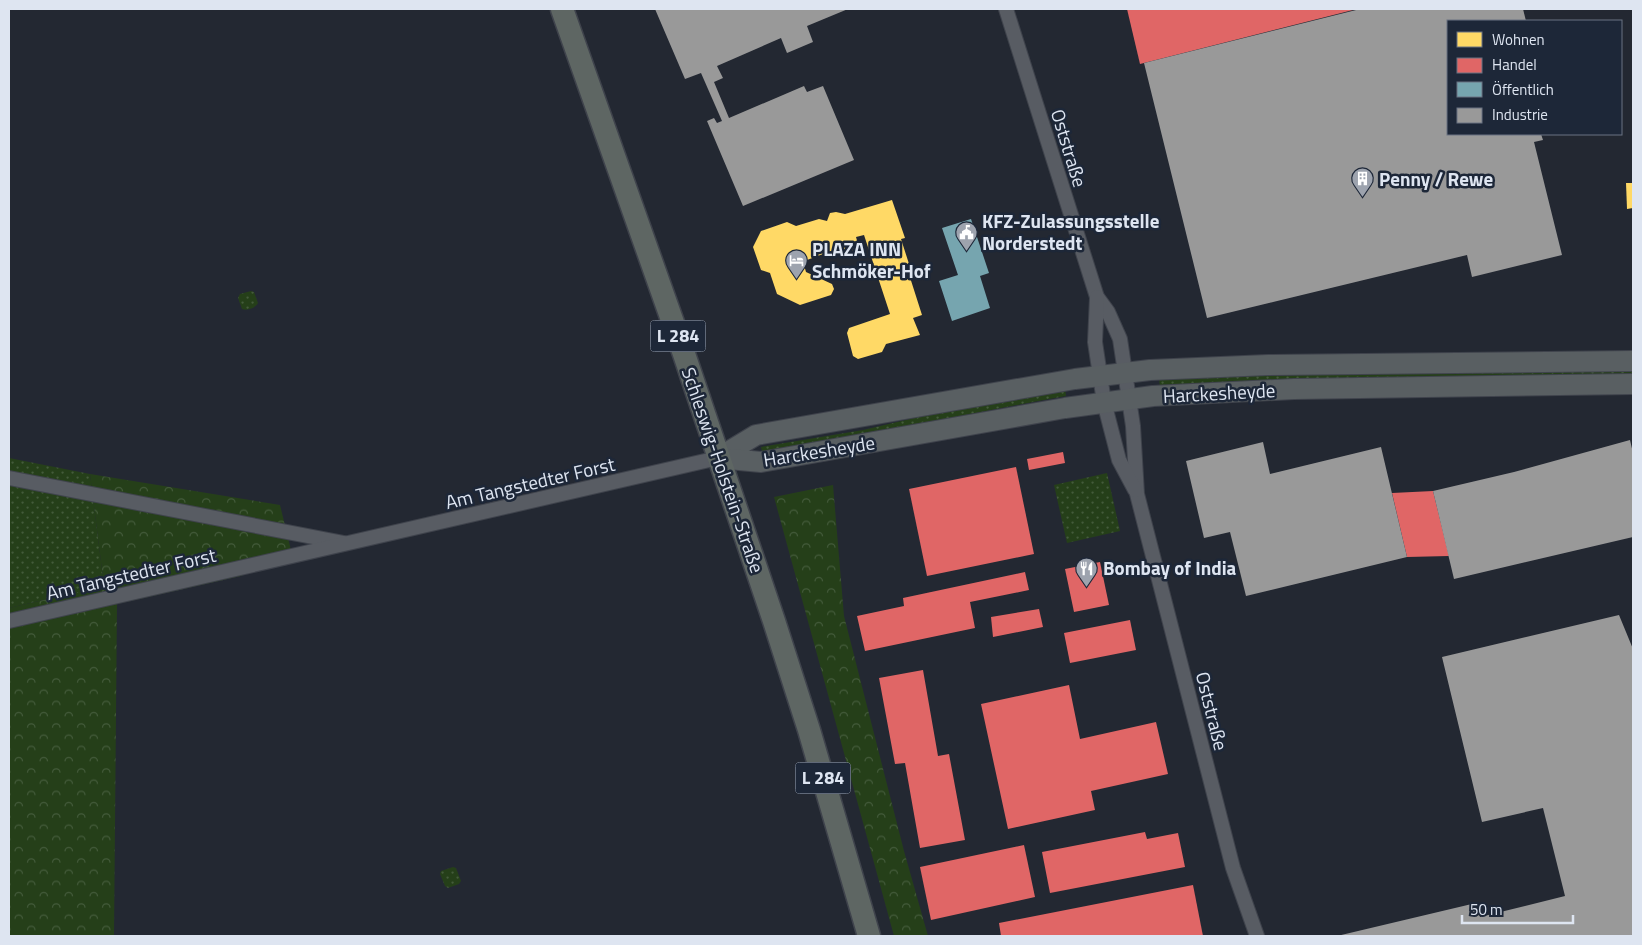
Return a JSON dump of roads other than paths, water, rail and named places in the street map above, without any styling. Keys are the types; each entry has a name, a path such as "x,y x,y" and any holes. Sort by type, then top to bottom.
{"main road":[{"name":"Schleswig-Holstein-Straße","path":"562,9 683,351 810,730 869,936"},
{"name":"Harckesheyde","path":"718,458 756,436 1075,379 1161,369 1268,365 1633,361"},
{"name":"Harckesheyde","path":"718,458 761,462 1104,402 1163,395 1285,390 1633,384"}],"street":[{"name":"Oststraße","path":"1006,9 1097,297 1108,312 1120,339 1130,399 1136,457 1137,494 1230,859 1257,936"},
{"name":"Oststraße","path":"1097,297 1095,342 1104,402 1119,460 1137,494"},
{"name":"Am Tangstedter Forst","path":"9,622 718,458"},
{"name":"Am Tangstedter Forst","path":"9,478 350,544"}],"place":[{"name":"Penny / Rewe","path":"1363,198"},
{"name":"KFZ-Zulassungsstelle Norderstedt","path":"966,251"},
{"name":"PLAZA INN Schmöker-Hof","path":"796,279"},
{"name":"Bombay of India","path":"1087,587"}]}
